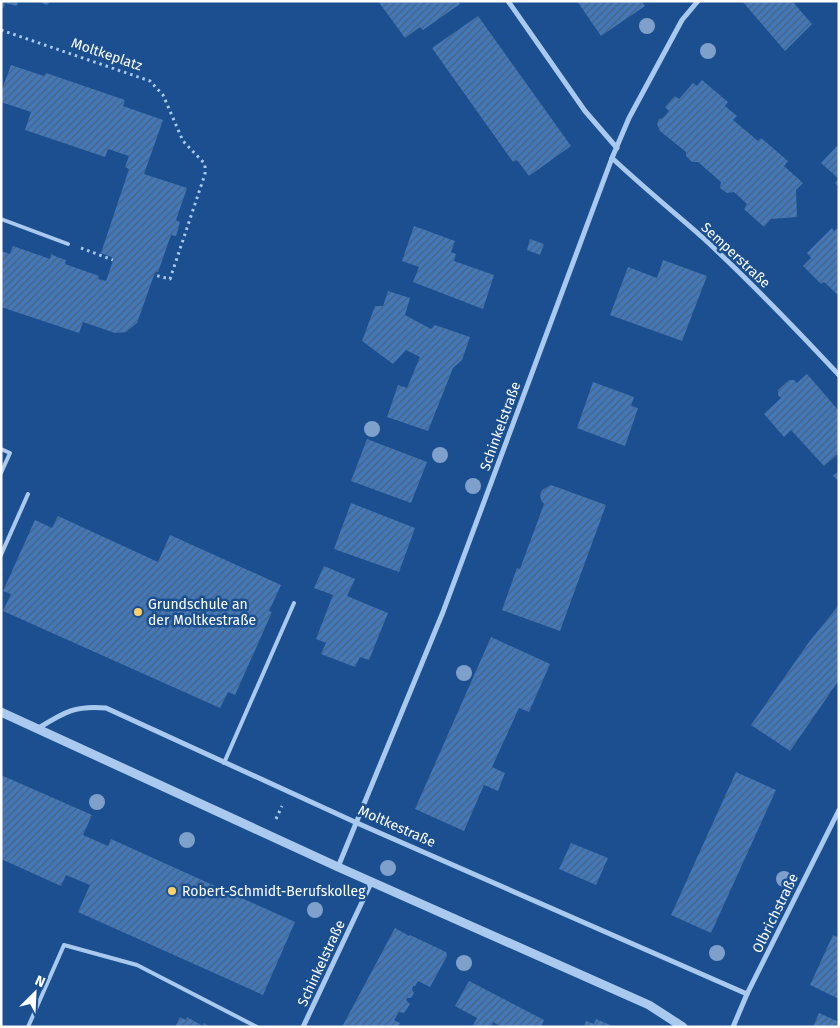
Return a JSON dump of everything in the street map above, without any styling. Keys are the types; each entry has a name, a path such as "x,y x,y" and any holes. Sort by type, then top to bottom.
{"street":[{"path":"508,1 585,111 616,148"},
{"name":"Schinkelstraße","path":"338,867 443,612 616,148 629,118 682,20 698,1"},
{"name":"Semperstraße","path":"612,158 701,237 782,314 839,375"},
{"name":"Moltkestraße","path":"37,729 60,715 75,709 89,707 106,708 357,823 747,994"},
{"path":"1,712 338,867 649,1005 683,1027"},
{"name":"Olbrichstraße","path":"733,1027 747,994 839,810"},
{"name":"Schinkelstraße","path":"303,1027 372,881"}],"lane":[{"path":"1,219 68,244"},
{"path":"1,449 10,452 1,473"},
{"path":"1,555 28,494"},
{"path":"224,763 294,603"},
{"path":"28,1027 64,945 137,965 257,1027"}],"path":[{"name":"Moltkeplatz","path":"1,30 150,81 163,94 184,141 204,164 205,174 170,279 154,274"},
{"path":"68,244 113,260"},
{"path":"269,835 289,792"}],"building":[{"path":"1,1 18,1 17,6 5,3 1,9"},
{"path":"37,1 51,1 47,5"},
{"path":"378,1 458,1 460,4 423,30 420,27 405,38"},
{"path":"577,1 641,1 645,6 601,36"},
{"path":"742,1 792,1 812,24 785,51"},
{"path":"478,16 571,146 529,176 517,160 513,162 432,48"},
{"path":"11,65 44,76 46,73 125,100 123,106 163,120 144,174 187,188 176,220 180,222 176,236 171,235 137,323 126,332 115,333 83,322 79,333 1,307 1,251 10,254 13,246 50,259 51,254 66,260 65,264 99,276 98,279 106,281 114,258 101,253 129,169 125,167 129,156 108,149 105,157 25,130 31,112 1,102 1,92"},
{"path":"702,80 728,102 725,106 737,116 733,120 758,141 761,138 788,161 784,166 803,183 796,190 797,217 771,219 764,227 744,209 747,204 734,192 727,193 720,188 721,182 698,162 692,162 686,156 686,152 660,131 657,124 659,119 663,118 669,111 665,107 675,96 679,99 693,83 697,86"},
{"path":"837,146 839,148 839,179 821,163"},
{"path":"839,179 839,187 835,183"},
{"path":"414,226 455,241 451,252 456,254 454,261 494,275 483,309 413,282 419,267 402,261"},
{"path":"839,227 839,296 824,282 821,284 803,266 811,258 807,253 832,228 834,231"},
{"path":"530,239 544,244 540,255 527,250"},
{"path":"663,260 707,276 682,341 610,315 628,267 657,278"},
{"path":"388,291 410,298 405,315 431,329 435,325 470,337 462,360 453,368 428,431 387,417 398,385 407,388 420,357 406,350 393,364 362,341 375,306 383,306"},
{"path":"807,374 839,411 839,453 824,466 791,430 784,437 764,414 781,398 778,395 778,390 789,380 794,380 797,383"},
{"path":"593,382 634,397 631,406 638,408 625,446 577,428"},
{"path":"367,439 427,462 411,503 351,481"},
{"path":"839,471 839,481 833,476"},
{"path":"551,485 606,505 560,631 502,610 517,568 520,569 544,504 540,495 542,490"},
{"path":"351,503 415,528 399,572 334,549"},
{"name":"Grundschule an der Moltkestraße","path":"58,516 158,562 170,535 281,585 269,611 272,612 235,695 228,692 220,708 3,611 11,594 3,591 35,520 52,528"},
{"path":"324,566 355,579 347,596 388,613 369,660 360,657 355,667 321,654 326,643 316,639 333,595 314,588"},
{"path":"839,605 839,680 790,751 751,725 809,642"},
{"path":"491,637 550,664 529,712 519,708 492,767 505,773 498,791 484,785 464,831 415,809"},
{"path":"736,772 776,790 711,933 671,915"},
{"name":"Robert-Schmidt-Berufskolleg","path":"1,775 92,815 83,835 108,846 111,839 295,922 263,995 78,912 90,885 66,875 61,886 1,859"},
{"path":"571,843 608,858 596,885 559,869"},
{"path":"395,928 446,952 447,956 430,987 418,981 413,986 414,993 411,998 406,1000 410,1004 404,1013 399,1012 394,1020 400,1023 398,1027 342,1027"},
{"path":"833,935 839,938 839,999 810,985"},
{"path":"469,981 544,1020 541,1027 502,1027 493,1022 491,1027 472,1027 477,1018 455,1006"},
{"path":"819,1013 839,1022 839,1027 813,1027"},
{"path":"180,1017 186,1020 187,1017 203,1026 204,1023 210,1027 175,1027"},
{"path":"596,1019 615,1027 584,1027 586,1021 594,1024"}],"place":[{"name":"Grundschule an der Moltkestraße","path":"138,612"},
{"name":"Robert-Schmidt-Berufskolleg","path":"172,891"}]}
